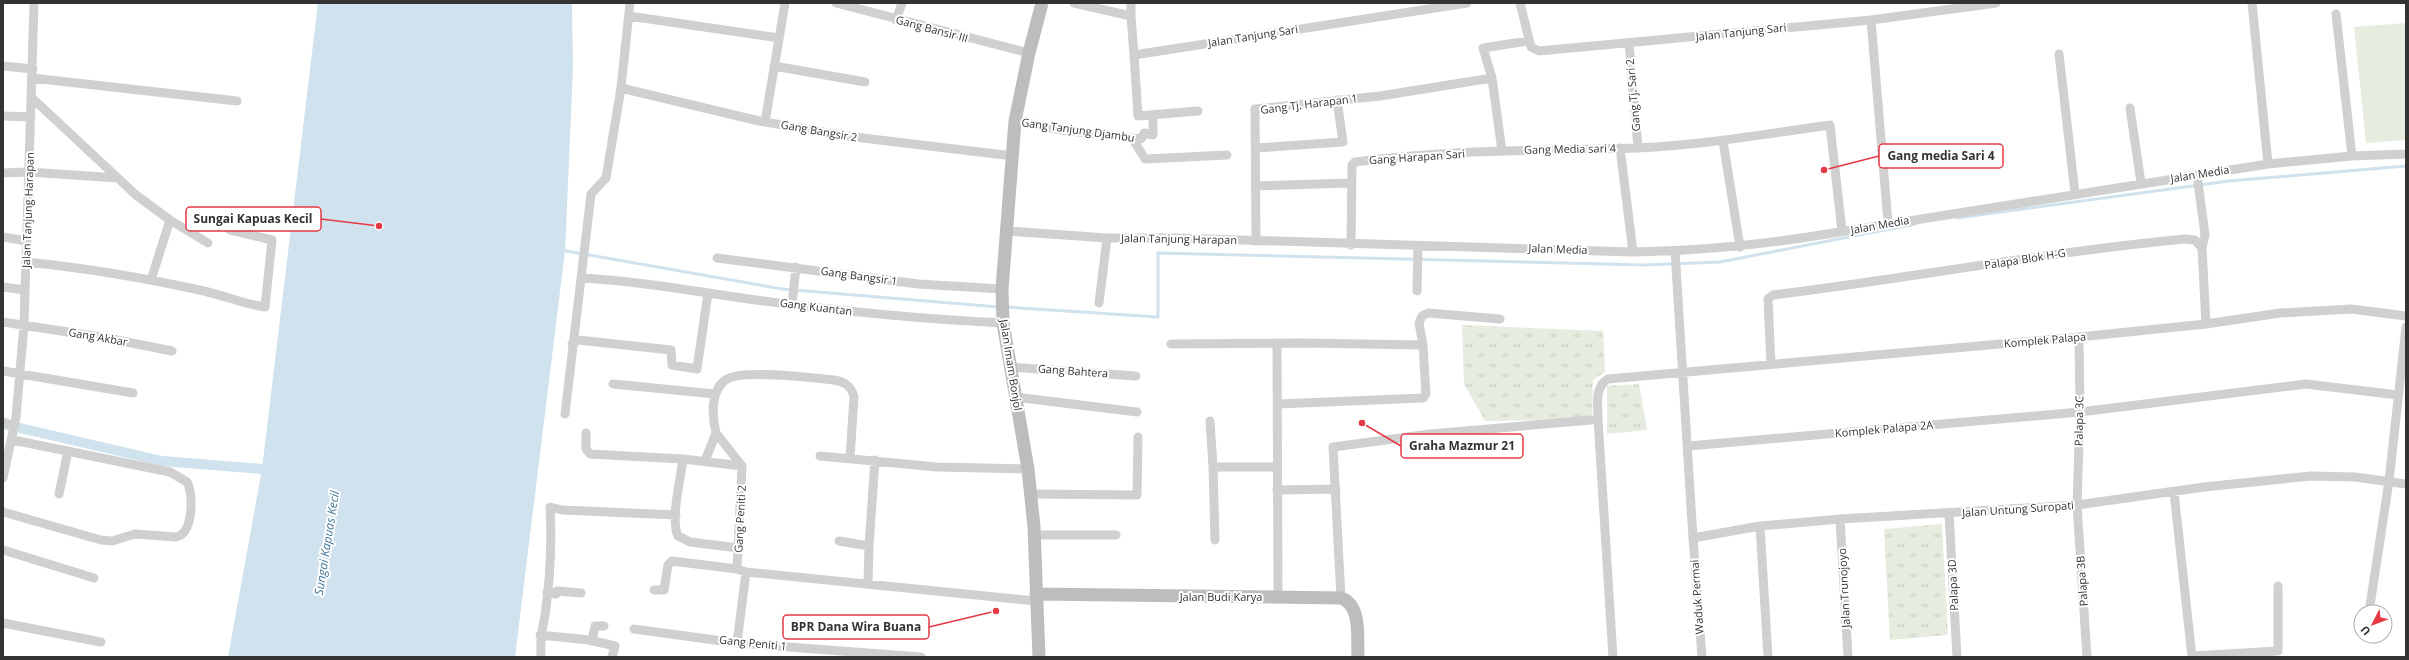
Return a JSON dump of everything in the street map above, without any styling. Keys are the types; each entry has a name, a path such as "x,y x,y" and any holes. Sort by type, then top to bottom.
{"main road":[{"name":"Jalan Imam Bonjol","path":"1039,657 1034,535 1028,470 1003,322 1002,291 1015,121 1028,53 1042,3"},
{"name":"Jalan Budi Karya","path":"1036,597 1341,598"},
{"path":"1341,598 1349,602 1355,614 1358,657"}],"street":[{"name":"Jalan Tanjung Harapan","path":"3,478 14,429 24,325 30,172 34,3"},
{"path":"564,414 572,344 582,278 591,194 606,178 624,88 630,3"},
{"path":"765,122 785,3"},
{"name":"Gang Bansir III","path":"836,3 846,4 896,20 1028,53"},
{"path":"896,20 902,3"},
{"path":"1074,3 1131,16"},
{"path":"1131,3 1138,116 1198,111"},
{"name":"Jalan Tanjung Sari","path":"1134,55 1467,3"},
{"path":"1502,151 1492,78 1483,48 1528,41 1520,3"},
{"name":"Jalan Tanjung Sari","path":"1528,41 1531,47 1538,51 1871,20 1996,3"},
{"path":"2252,3 2268,164"},
{"path":"2336,14 2352,156"},
{"path":"629,16 779,38"},
{"path":"1871,20 1888,223"},
{"name":"Gang Tj. Sari 2","path":"1629,43 1638,148"},
{"path":"2059,54 2075,193"},
{"path":"3,66 32,74 237,102"},
{"path":"774,66 865,82"},
{"name":"Gang Tj. Harapan 1","path":"1256,241 1256,110 1492,78"},
{"name":"Gang Bangsir 2","path":"624,88 765,122 846,136 1013,156"},
{"path":"31,97 118,178 170,220 208,243"},
{"path":"1256,148 1343,142 1337,100"},
{"path":"2130,108 2141,183"},
{"name":"Gang Tanjung Djambu","path":"1015,121 1061,130 1141,139 1144,133 1153,135 1153,115"},
{"path":"3,116 31,117"},
{"path":"1638,148 1723,141 1830,125 1842,231"},
{"path":"1132,138 1145,159 1227,155"},
{"path":"1723,141 1740,247"},
{"path":"1620,148 1633,252"},
{"name":"Gang Media sari 4","path":"1502,151 1638,148"},
{"name":"Gang Harapan Sari","path":"1351,245 1351,183 1352,165 1355,162 1502,151"},
{"name":"Jalan Media","path":"1351,245 1675,253 1740,247 2075,193 2268,164 2352,156 2406,154"},
{"path":"3,173 30,172 118,178"},
{"path":"2197,175 2206,235 2202,248 2206,324"},
{"path":"1256,186 1351,183"},
{"path":"151,280 170,220"},
{"path":"26,262 67,266 151,280 206,292 242,304 266,307 272,240 230,230"},
{"name":"Jalan Tanjung Harapan","path":"1007,231 1107,238 1256,241 1351,245"},
{"path":"3,237 27,240"},
{"path":"1098,303 1107,238"},
{"name":"Palapa Blok H-G","path":"1770,364 1769,296 1880,282 2095,248 2191,239 2197,241 2202,248"},
{"path":"1417,291 1418,247"},
{"name":"Waduk Permai","path":"1675,253 1702,657"},
{"name":"Gang Bangsir 1","path":"717,258 796,270 918,284 1002,291"},
{"path":"793,300 796,270"},
{"name":"Gang Kuantan","path":"582,278 631,282 708,293 793,300 911,318 1003,322"},
{"path":"3,287 25,290"},
{"path":"572,344 578,340 671,350 672,365 698,369 708,293"},
{"name":"Komplek Palapa","path":"1613,657 1598,419 1598,389 1605,380 2079,337 2206,324 2280,313 2351,309 2406,316"},
{"path":"1278,404 1329,400 1423,398 1426,394 1423,345 1419,322 1421,317 1426,313 1500,319"},
{"name":"Gang Akbar","path":"3,322 107,338 172,352"},
{"path":"2370,604 2389,481 2406,327"},
{"name":"Palapa 3C","path":"2077,505 2080,412 2079,337"},
{"path":"1171,344 1278,343 1423,345"},
{"path":"1278,343 1276,467 1278,597"},
{"name":"Gang Bahtera","path":"1010,367 1136,376"},
{"path":"3,371 133,393"},
{"path":"742,466 716,433 714,421 715,394 725,380 739,376 787,376 844,383 851,388 854,401 850,458"},
{"path":"613,384 715,394"},
{"name":"Komplek Palapa 2A","path":"1688,446 2080,412 2306,384 2398,394"},
{"path":"1015,396 1137,412"},
{"path":"1341,598 1333,448 1335,446 1430,434 1591,420"},
{"path":"1210,421 1215,540"},
{"path":"3,422 14,429 68,451 155,468 181,476 188,482 192,495 186,532 178,537 135,534 105,541 3,512"},
{"path":"586,433 585,447 590,454 683,458 742,466"},
{"path":"705,460 716,433"},
{"path":"1030,494 1137,495 1138,437"},
{"path":"59,494 68,451"},
{"path":"820,456 937,467 1028,470"},
{"path":"683,458 675,528 681,539 694,543 738,548"},
{"path":"868,584 875,460"},
{"name":"Gang Peniti 2","path":"737,642 742,571 738,548 742,466"},
{"path":"1213,467 1276,467"},
{"name":"Jalan Untung Suropati","path":"1693,538 1760,526 1840,519 2077,505 2236,483 2311,476 2355,477 2406,484"},
{"path":"1277,490 1336,489"},
{"path":"2174,492 2192,656 2278,651 2278,586"},
{"name":"Palapa 3B","path":"2077,505 2087,657"},
{"path":"541,657 540,635 546,592 550,507 562,510 676,515"},
{"name":"Palapa 3D","path":"1949,513 1957,657"},
{"name":"Jalan Trunojoyo","path":"1840,519 1848,657"},
{"path":"1760,526 1768,657"},
{"path":"1034,535 1116,535"},
{"path":"839,541 869,546"},
{"path":"3,550 94,578"},
{"path":"654,590 664,590 668,565 672,561 742,571 868,584 1036,597"},
{"path":"546,592 556,594 557,591 581,593"},
{"path":"3,623 101,642"},
{"path":"592,641 595,626 604,626"},
{"name":"Gang Peniti 1","path":"634,629 737,642 921,657"},
{"path":"540,635 592,641 615,646 612,657"}],"green space":[{"path":"2406,23 2406,140 2366,143 2354,27"},
{"path":"1462,325 1603,331 1605,372 1593,380 1592,419 1485,421 1464,384"},
{"path":"1639,384 1647,430 1607,434 1607,386"},
{"path":"1942,524 1948,635 1890,640 1884,529"}],"water":[{"path":"318,3 572,3 573,68 565,251 515,657 228,657 262,469"}],"waterway":[{"path":"1957,218 2229,181 2406,166"},
{"path":"1005,307 1158,317 1158,253 1644,265 1720,262 1916,224"},
{"path":"561,250 782,289 999,307"},
{"path":"7,425 162,461 262,469"}],"place":[{"name":"Gang media Sari 4","path":"1824,170"},
{"name":"Sungai Kapuas Kecil","path":"379,226"},
{"name":"Graha Mazmur 21","path":"1362,423"},
{"name":"BPR Dana Wira Buana","path":"996,611"}]}
